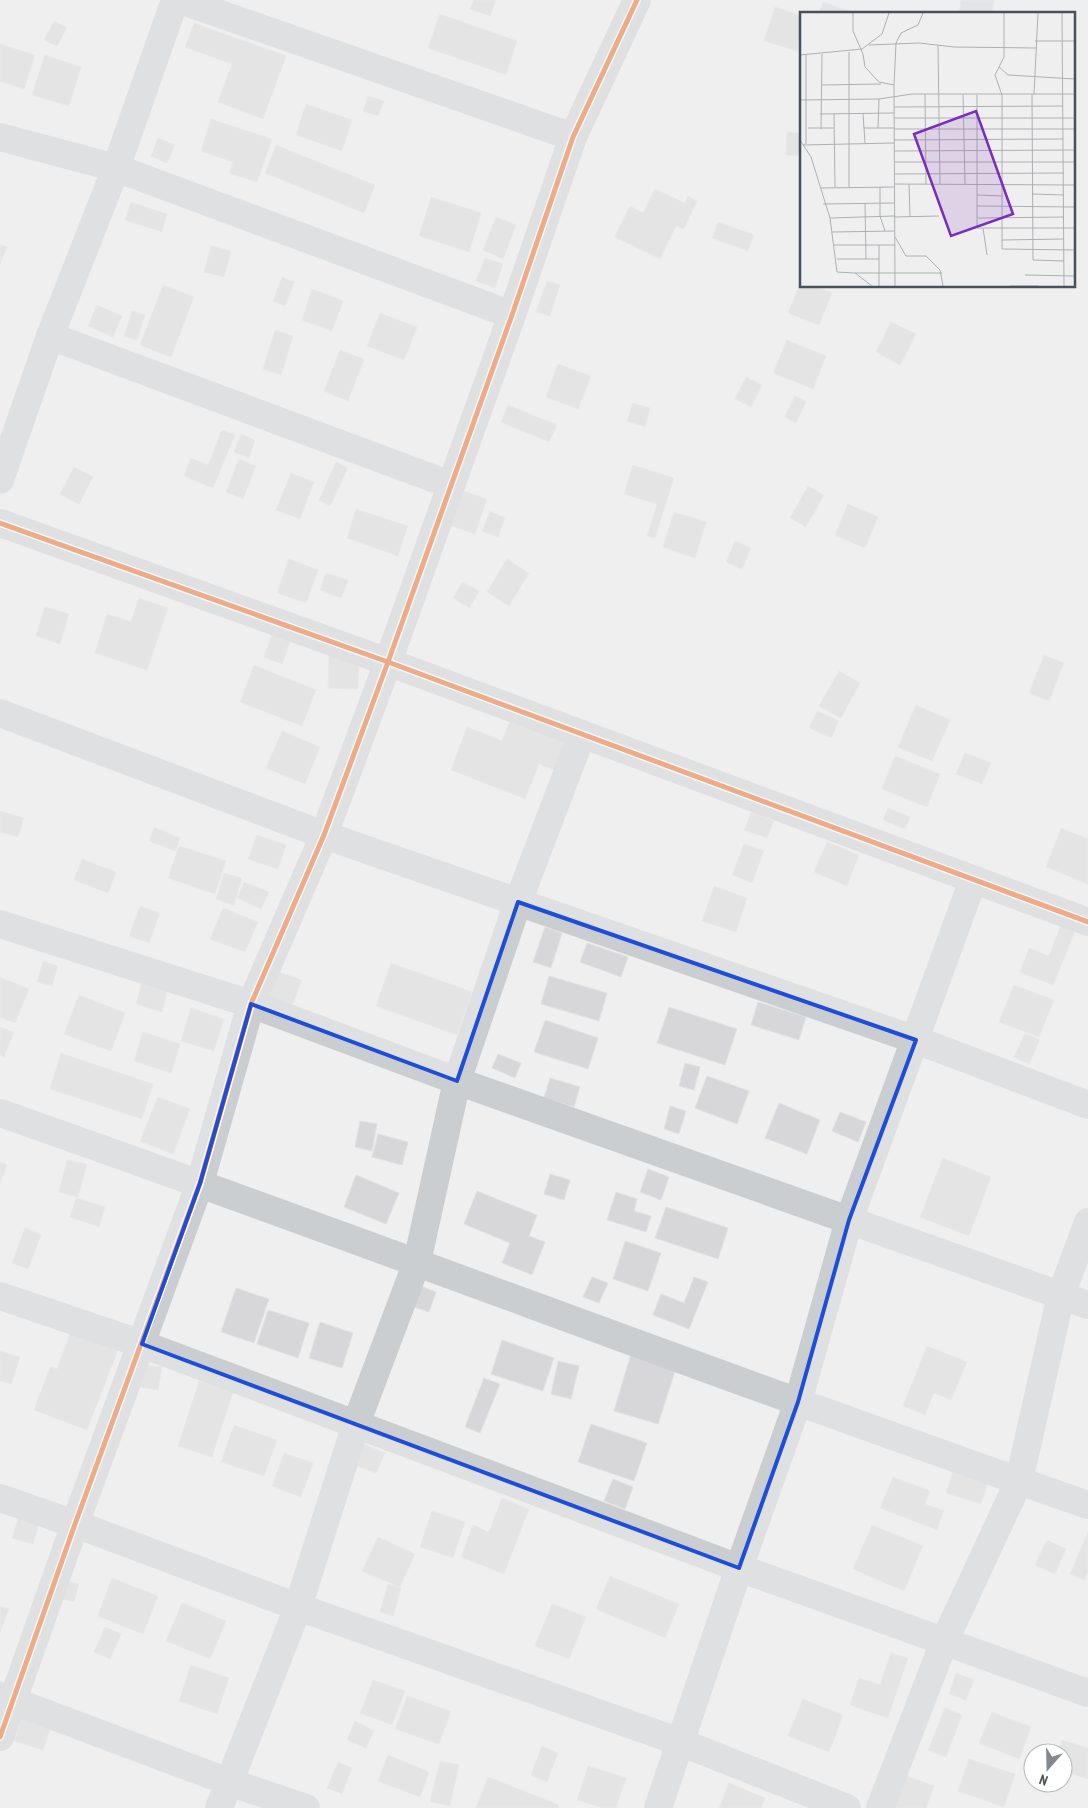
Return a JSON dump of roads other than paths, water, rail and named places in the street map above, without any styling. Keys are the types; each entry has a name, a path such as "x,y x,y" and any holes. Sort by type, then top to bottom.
{"street":[{"path":"0,480 50,336 116,168 174,0"},
{"path":"180,0 573,137"},
{"path":"0,1737 7,1698 75,1524 200,1183 251,1004 324,835 451,486 573,137 637,0"},
{"path":"0,137 116,168 512,315"},
{"path":"50,336 451,486"},
{"path":"0,523 388,662 1088,922"},
{"path":"0,713 324,835 916,1040 1088,1105"},
{"path":"219,1808 298,1607 356,1424 417,1262 458,1081 518,902 582,734"},
{"path":"658,1808 739,1568 798,1402 849,1220 973,880"},
{"path":"0,924 251,1004 458,1081 1088,1304"},
{"path":"0,1113 200,1183 798,1402 1088,1505"},
{"path":"880,1808 944,1642 1018,1481 1061,1295 1088,1222"},
{"path":"0,1296 142,1344 739,1568 1088,1693"},
{"path":"0,1498 298,1607 680,1742 847,1808"},
{"path":"7,1698 229,1782 306,1808"}]}
